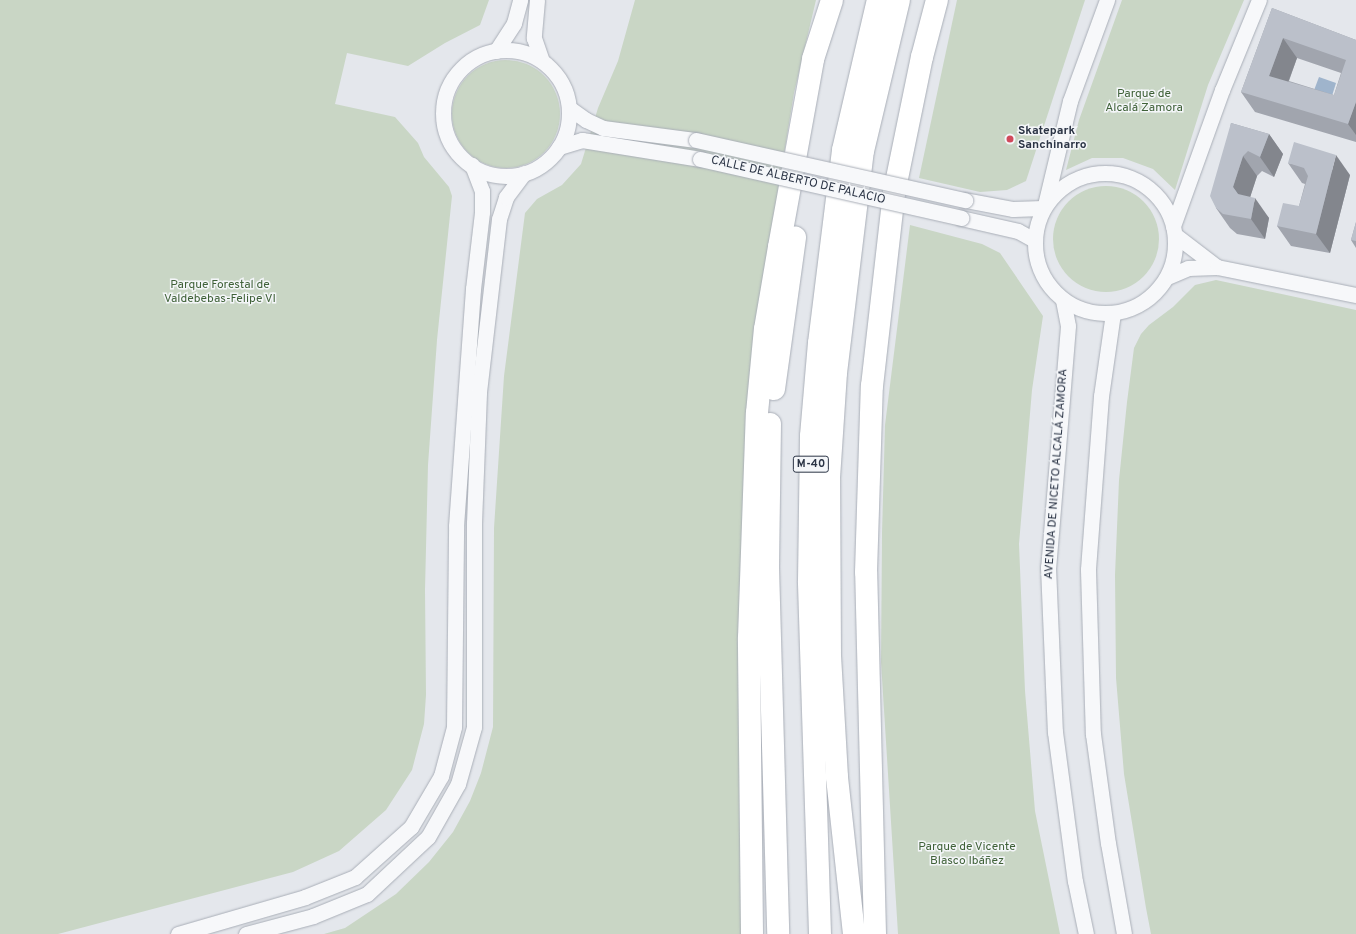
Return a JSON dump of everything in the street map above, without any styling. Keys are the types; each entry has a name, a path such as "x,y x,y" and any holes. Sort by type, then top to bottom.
{"highway":[{"path":"752,934 749,638 757,413 765,329 813,59 832,0"},
{"path":"778,934 768,567 770,412 808,146 837,0"},
{"name":"M-40","path":"820,934 809,581 811,436 819,343 843,150 878,0"},
{"path":"854,934 837,778 830,657 830,478 836,373 863,151 898,0"},
{"path":"875,934 872,796 867,681 866,572 872,386 894,193 922,57 937,0"},
{"path":"872,796 886,934"}],"street":[{"path":"496,51 514,23 520,0"},
{"path":"537,0 534,38 542,61"},
{"path":"1107,0 1070,102 1044,207 1034,240 1036,257 1041,274 1051,288 1064,300 1079,309 1096,313 1113,313 1134,307 1153,295 1167,277 1174,256 1174,231 1222,90 1259,0"},
{"path":"512,50 528,54 542,61 556,74 565,90 569,108 567,128 559,146 544,163 524,173 506,176 488,173 472,165 457,153 448,137 443,118 444,100 451,82 462,67 478,56 496,51 512,50"},
{"name":"CALLE DE ALBERTO DE PALACIO","path":"569,108 586,120 603,128 696,140 970,201 1013,209 1044,207"},
{"name":"CALLE DE ALBERTO DE PALACIO","path":"559,146 582,140 700,159 1018,231 1034,240"},
{"path":"178,934 305,897 355,877 411,827 441,776 454,727 456,526 472,297 482,212 482,190 472,165"},
{"path":"246,934 313,916 367,894 428,837 458,784 474,726 474,524 479,392 499,219 506,197 524,173"},
{"path":"1044,207 1056,192 1071,182 1088,175 1118,175 1141,183 1156,195 1166,209 1174,231 1217,267"},
{"path":"1167,277 1188,268 1217,267 1356,295"},
{"name":"AVENIDA DE NICETO ALCALÁ ZAMORA","path":"1064,300 1068,326 1048,567 1055,732 1075,881 1086,934"},
{"path":"1113,313 1101,396 1088,570 1092,734 1108,843 1124,934"}],"green space":[{"name":"Parque Forestal de Valdebebas-Felipe VI","path":"0,0 489,0 480,25 445,43 408,66 347,53 335,104 395,117 418,143 424,157 449,187 452,196 437,340 428,465 425,590 426,695 424,724 412,770 386,810 339,851 293,872 58,934 0,934"},
{"path":"635,0 816,0 794,93 765,270 741,605 740,843 743,934 324,934 345,928 396,894 429,862 453,832 470,801 481,773 493,727 494,528 504,376 525,213 537,199 562,185 581,164 598,108 618,61"},
{"path":"957,0 1085,0 1026,181 1007,190 980,192 919,178"},
{"name":"Parque de Alcalá Zamora","path":"1122,0 1244,0 1208,85 1175,190 1153,169 1123,158 1092,158 1066,170 1079,120"},
{"path":"506,60 527,64 544,76 556,93 560,114 556,135 544,152 527,164 506,168 485,164 468,152 456,135 452,114 456,93 468,76 485,64"},
{"path":"1106,186 1126,190 1143,202 1155,219 1159,239 1155,259 1143,276 1126,288 1106,292 1086,288 1069,276 1057,259 1053,239 1057,219 1069,202 1086,190"},
{"name":"Parque de Vicente Blasco Ibáñez","path":"910,225 982,244 1000,253 1043,316 1032,390 1019,544 1025,691 1035,811 1060,934 898,934 881,662 882,533 885,425"},
{"path":"1216,280 1356,310 1356,934 1151,934 1124,774 1116,678 1115,575 1119,480 1134,348 1141,334 1149,325 1173,307 1195,285"}],"water":[{"path":"1319,77 1336,83 1331,99 1313,93"}],"building":[{"path":"1272,8 1356,40 1356,102 1348,124 1241,92","holes":["1283,38 1346,60 1334,95 1269,76"]},
{"path":"1231,123 1269,134 1260,157 1248,151 1243,156 1233,187 1238,194 1255,198 1251,219 1223,214 1216,208 1210,196"},
{"path":"1294,142 1336,155 1316,234 1277,226 1283,203 1299,206 1308,176 1304,168 1288,163"},
{"path":"1356,222 1356,241 1351,240"}],"place":[{"name":"Skatepark Sanchinarro","path":"1010,139"}]}
